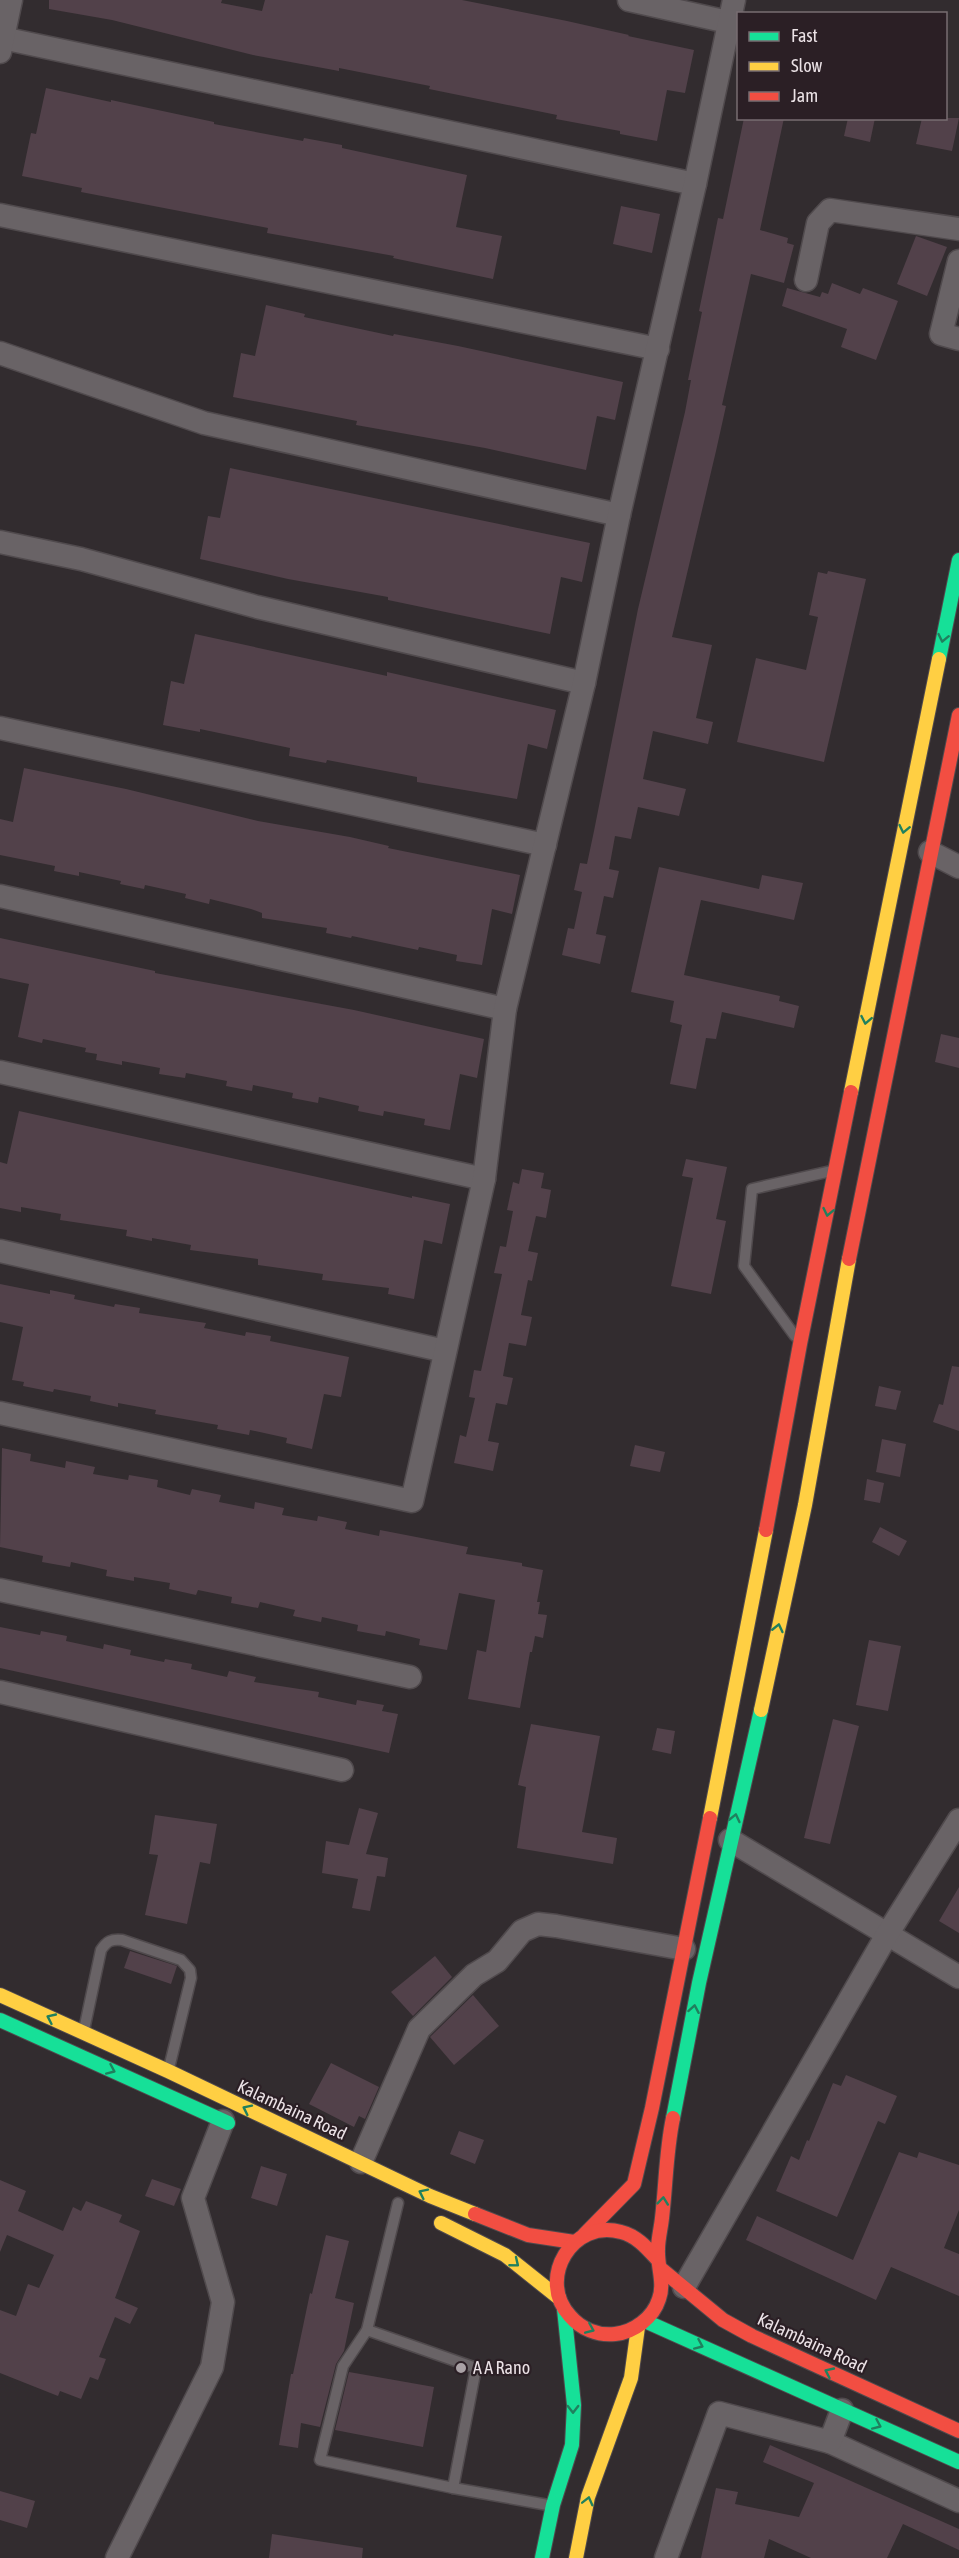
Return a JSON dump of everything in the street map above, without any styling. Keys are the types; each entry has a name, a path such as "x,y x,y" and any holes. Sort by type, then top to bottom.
{"main road":[{"path":"542,2558 553,2505 572,2445 574,2405 557,2274 560,2262 579,2239 634,2184 684,1949 800,1344 959,560"},
{"path":"430,2218 505,2254 561,2304 575,2322 597,2333 606,2335 622,2333 642,2324 655,2310 661,2297 663,2283 659,2264 669,2140 698,1989 804,1509 867,1165 959,715"},
{"name":"Kalambaina Road","path":"0,1995 168,2071 477,2217 528,2235 579,2239"},
{"path":"0,2020 233,2126"},
{"path":"381,2195 413,2210"},
{"path":"579,2239 601,2230 618,2229 634,2235 648,2245 659,2264"},
{"name":"Kalambaina Road","path":"659,2264 723,2320 752,2336 959,2431"},
{"path":"642,2324 959,2462"},
{"path":"576,2558 588,2498 631,2378 642,2324"}],"street":[{"path":"11,0 1,45 695,184"},
{"path":"629,0 728,22"},
{"path":"0,1413 412,1501 484,1179 505,1009 584,683 619,515 695,184 734,0"},
{"path":"806,280 818,223 830,210 959,230"},
{"path":"0,215 658,349"},
{"path":"959,261 941,333 959,339"},
{"path":"0,353 204,423 619,515"},
{"path":"0,542 81,559 257,607 584,683"},
{"path":"0,728 545,845"},
{"path":"930,852 959,867"},
{"path":"0,896 505,1009"},
{"path":"0,1072 484,1179"},
{"path":"0,1251 445,1352"},
{"path":"0,1590 410,1677"},
{"path":"0,1692 342,1770"},
{"path":"684,2288 888,1933 959,1820"},
{"path":"730,1840 959,1977"},
{"path":"361,2162 418,2029 474,1975 497,1961 522,1931 538,1924 684,1949"},
{"path":"117,2558 212,2367 223,2302 193,2198 233,2126"},
{"path":"830,2442 843,2410"},
{"path":"666,2558 719,2413 830,2442 959,2501"}],"lane":[{"path":"800,1344 744,1266 752,1189 837,1170"},
{"path":"83,2033 101,1950 106,1943 113,1939 122,1940 181,1960 190,1970 191,1978 168,2071"},
{"path":"398,2203 367,2330 343,2366 320,2460 453,2488 553,2505"},
{"path":"367,2330 476,2368 453,2488"}],"building":[{"path":"49,0 222,0 221,3 262,11 265,0 462,0 694,50 685,93 667,90 657,141 620,134 620,131 556,119 557,115 429,89 430,86 339,68 339,71 253,55 112,20 49,9"},
{"path":"46,88 214,122 214,124 303,141 304,138 342,145 342,148 467,175 456,227 502,236 493,279 393,258 394,256 267,233 268,228 81,192 82,188 22,176 31,133 36,134"},
{"path":"959,118 952,151 916,144 922,120"},
{"path":"744,120 784,120 760,230 788,238 787,243 794,245 784,283 751,274 722,405 726,406 672,637 712,645 696,718 713,722 708,744 653,731 643,779 686,789 679,816 638,807 631,839 615,836 609,869 619,871 613,898 604,896 596,934 606,936 600,964 562,955 568,928 574,929 582,892 574,890 580,863 587,864 638,609 685,412 691,380 688,380 702,312 699,311 718,218 723,219"},
{"path":"848,120 875,120 870,142 844,136"},
{"path":"621,206 660,214 652,253 613,244"},
{"path":"916,236 947,247 927,296 897,284"},
{"path":"832,283 860,294 863,288 898,301 876,360 841,347 847,329 782,306 787,288 820,297 822,292 828,294"},
{"path":"266,305 305,314 304,317 393,336 394,334 458,346 623,382 615,420 597,416 586,470 485,448 356,425 357,421 233,397 241,353 255,356"},
{"path":"230,468 590,543 582,582 561,577 550,634 388,600 388,597 288,579 200,559 208,516 220,518"},
{"path":"828,571 866,579 824,762 737,742 756,658 806,670 818,617 809,615 818,572 827,574"},
{"path":"195,634 387,676 387,672 556,710 547,749 528,744 517,799 417,782 417,777 327,760 326,763 289,756 290,748 200,729 200,732 163,725 171,681 184,684"},
{"path":"24,768 126,789 258,821 350,837 389,846 388,848 520,875 512,914 492,909 482,965 456,961 457,955 326,933 327,928 262,918 262,913 210,899 209,904 185,898 186,894 145,885 144,889 120,884 121,881 79,872 79,876 54,871 55,866 0,855 0,819 13,822"},
{"path":"659,867 759,889 762,875 803,883 794,920 701,900 684,975 780,996 779,1001 799,1006 794,1028 722,1012 716,1039 706,1038 696,1089 670,1084 682,1025 670,1022 674,1001 631,992"},
{"path":"0,938 155,971 155,973 354,1010 484,1039 477,1078 460,1074 450,1130 424,1125 425,1119 384,1111 383,1116 358,1111 359,1106 319,1097 318,1103 292,1098 293,1093 253,1085 252,1091 226,1086 227,1081 186,1073 185,1078 159,1074 160,1068 122,1061 122,1065 96,1060 97,1054 85,1052 86,1048 43,1039 42,1043 18,1037 29,984 0,978"},
{"path":"941,1034 959,1038 959,1068 935,1062"},
{"path":"19,1111 412,1198 412,1196 450,1204 442,1244 424,1240 414,1299 388,1294 389,1288 322,1280 323,1274 258,1265 258,1259 190,1250 191,1245 126,1236 127,1230 60,1220 61,1214 21,1207 21,1212 0,1208 0,1162 7,1164"},
{"path":"686,1159 727,1167 716,1219 726,1221 711,1294 671,1286 693,1178 682,1176"},
{"path":"522,1169 544,1173 541,1188 551,1190 546,1218 536,1216 528,1251 538,1253 532,1281 528,1280 521,1315 532,1317 526,1346 509,1343 503,1376 513,1378 507,1405 496,1403 488,1441 499,1443 493,1471 454,1463 460,1435 466,1437 475,1398 469,1397 474,1370 481,1371 502,1274 494,1273 500,1246 506,1247 513,1211 507,1210 513,1182 519,1184"},
{"path":"0,1284 50,1294 50,1290 75,1295 74,1299 114,1307 115,1304 140,1308 139,1313 206,1323 204,1328 245,1336 246,1332 271,1336 270,1341 349,1357 341,1397 324,1394 312,1449 286,1443 287,1438 250,1430 249,1435 217,1429 218,1425 155,1414 156,1410 118,1403 118,1407 90,1401 91,1396 23,1386 24,1382 12,1380 23,1327 0,1322"},
{"path":"952,1366 959,1367 959,1431 933,1422 939,1404 943,1405"},
{"path":"879,1386 901,1391 896,1410 875,1406"},
{"path":"882,1439 906,1444 900,1477 876,1472"},
{"path":"635,1445 665,1452 660,1472 630,1466"},
{"path":"2,1448 31,1454 30,1461 65,1468 66,1461 95,1467 93,1474 128,1480 129,1475 158,1480 157,1487 190,1495 192,1489 221,1495 219,1502 254,1509 255,1502 284,1508 282,1515 317,1521 318,1516 347,1522 345,1529 379,1536 380,1530 468,1547 466,1554 522,1563 522,1566 543,1570 537,1602 540,1602 538,1614 547,1615 543,1638 535,1636 532,1652 530,1652 520,1708 468,1699 477,1650 486,1652 495,1600 459,1593 447,1650 419,1645 420,1639 386,1631 385,1636 357,1631 358,1625 322,1617 321,1622 293,1616 295,1610 260,1602 258,1608 231,1603 232,1597 198,1590 196,1595 169,1589 170,1583 134,1577 134,1581 106,1576 107,1570 71,1562 70,1567 42,1562 43,1556 0,1547"},
{"path":"867,1479 884,1483 880,1503 864,1500"},
{"path":"880,1527 907,1541 899,1556 872,1542"},
{"path":"0,1627 40,1635 41,1631 67,1636 66,1641 103,1649 104,1644 131,1650 130,1655 164,1662 165,1659 192,1664 191,1669 227,1677 229,1671 256,1677 254,1682 319,1692 318,1697 356,1705 357,1700 384,1705 382,1711 398,1714 389,1753 0,1668"},
{"path":"869,1640 901,1646 888,1711 856,1705"},
{"path":"833,1719 859,1726 830,1844 804,1838"},
{"path":"531,1724 600,1736 582,1832 617,1838 613,1864 517,1848 526,1787 518,1785"},
{"path":"657,1728 675,1731 671,1754 652,1750"},
{"path":"359,1808 378,1813 366,1854 388,1858 385,1877 377,1876 370,1911 352,1908 358,1879 322,1873 326,1841 349,1845"},
{"path":"155,1815 217,1824 210,1864 200,1862 187,1924 145,1915 158,1855 149,1854"},
{"path":"959,1887 959,1933 939,1921"},
{"path":"130,1951 177,1966 171,1984 124,1968"},
{"path":"435,1956 452,1977 413,2016 391,1992"},
{"path":"473,1995 499,2026 454,2065 430,2037"},
{"path":"331,2063 379,2087 365,2119 359,2116 354,2127 309,2104"},
{"path":"846,2075 897,2096 885,2124 878,2121 837,2217 776,2191 791,2156 799,2160 833,2083 841,2086"},
{"path":"459,2131 484,2140 475,2164 450,2154"},
{"path":"899,2152 917,2158 919,2152 959,2165 959,2210 944,2248 959,2254 959,2296 891,2267 876,2300 746,2240 757,2216 853,2260"},
{"path":"261,2166 287,2174 277,2206 251,2198"},
{"path":"152,2179 181,2189 174,2206 145,2196"},
{"path":"0,2180 26,2191 18,2211 63,2231 73,2207 81,2211 86,2201 122,2215 119,2222 140,2231 115,2298 138,2308 130,2324 115,2317 99,2357 106,2359 98,2380 90,2377 81,2399 60,2391 58,2396 0,2373 0,2310 16,2316 28,2284 39,2288 54,2255 7,2235 0,2252"},
{"path":"326,2235 349,2241 335,2298 354,2303 344,2351 336,2364 320,2427 301,2423 298,2448 279,2445 291,2374 293,2374 310,2293 312,2294"},
{"path":"349,2372 434,2387 423,2447 335,2430"},
{"path":"770,2445 959,2529 959,2550 903,2524 887,2558 811,2558 769,2539 764,2558 701,2558 716,2488 738,2492 735,2504 799,2517 814,2483 763,2462"},
{"path":"0,2491 35,2501 27,2528 0,2520"},
{"path":"272,2534 363,2548 362,2558 269,2558"}],"traffic: fast":[{"path":"939,659 959,560"},
{"path":"673,2118 699,1983 761,1710"},
{"path":"0,2020 228,2123"},
{"path":"542,2558 553,2505 572,2445 574,2405 564,2309"},
{"path":"645,2321 959,2462"}],"traffic: slow":[{"path":"851,1092 939,659"},
{"path":"761,1710 805,1505 849,1259"},
{"path":"710,1818 766,1530"},
{"path":"0,1995 168,2071 430,2196 475,2214"},
{"path":"441,2223 505,2255 559,2298"},
{"path":"576,2558 588,2497 631,2378 638,2327"}],"traffic: jam":[{"path":"849,1259 959,715"},
{"path":"766,1530 800,1344 851,1092"},
{"path":"584,2235 634,2184 652,2108 710,1818"},
{"path":"657,2259 641,2243 627,2234 604,2230 588,2234 575,2243 565,2255 559,2269 557,2285 560,2301 579,2325 596,2333 609,2334 622,2333 636,2327 656,2306 661,2293 658,2245 673,2118"},
{"path":"475,2214 528,2235 574,2242"},
{"path":"661,2269 723,2320 752,2336 959,2431"}],"place":[{"name":"A A Rano","path":"461,2368"}]}
